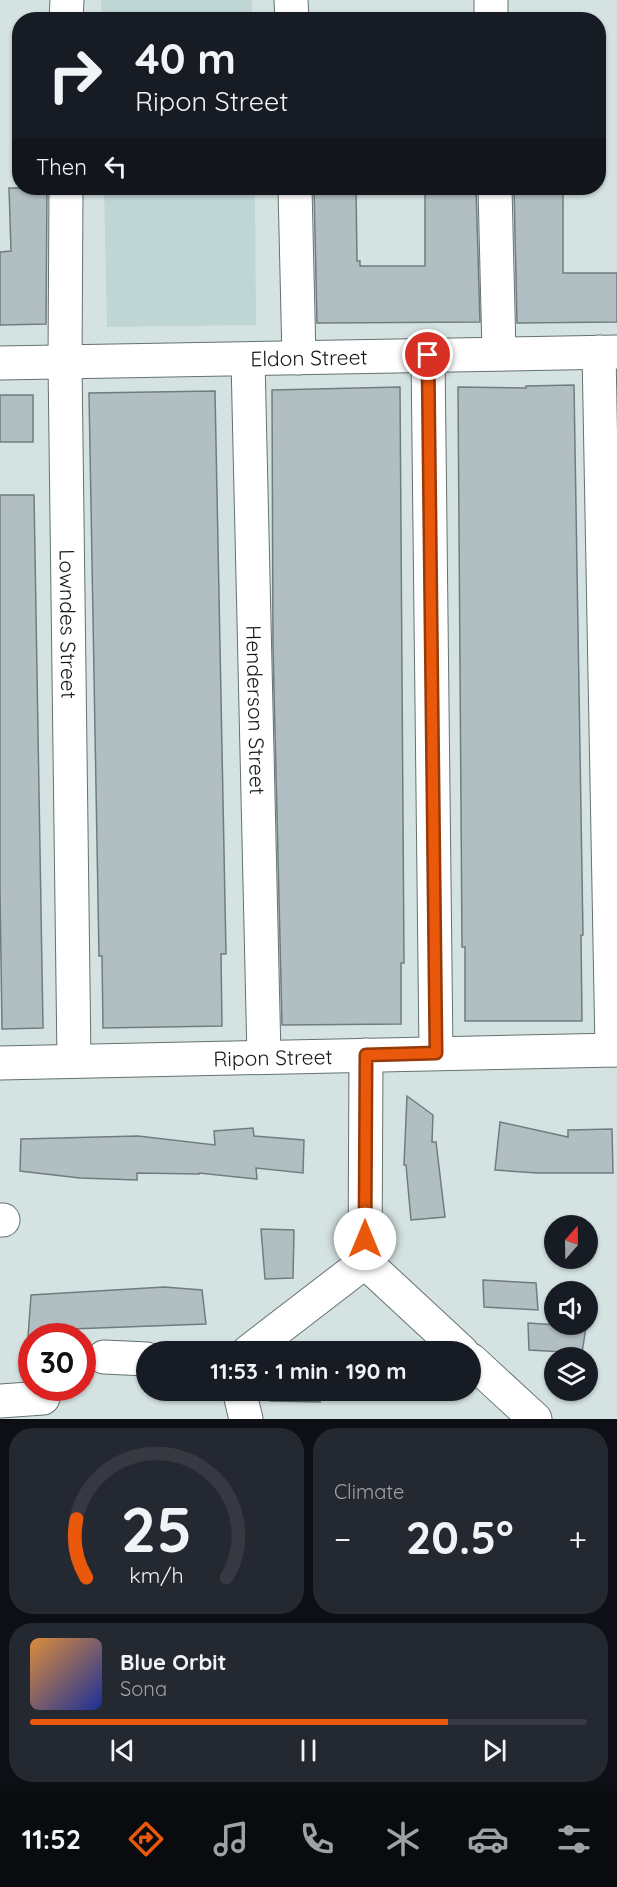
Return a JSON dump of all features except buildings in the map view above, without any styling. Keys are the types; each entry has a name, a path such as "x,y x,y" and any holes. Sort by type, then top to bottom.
{"street":[{"name":"Lowndes Street","path":"66,195 65,363 74,1061"},
{"path":"295,195 299,358"},
{"path":"495,195 500,353"},
{"name":"Eldon Street","path":"0,363 608,352"},
{"path":"608,352 614,1050"},
{"path":"428,355 436,1053"},
{"name":"Henderson Street","path":"248,360 264,1058"},
{"name":"Ripon Street","path":"0,1063 614,1050"},
{"path":"366,1055 365,1262 450,1341"},
{"path":"262,1341 365,1262"},
{"path":"105,1357 136,1358"},
{"path":"481,1369 535,1419"},
{"path":"0,1401 18,1400"},
{"path":"242,1401 246,1419"}],"shaded area":[{"path":"101,0 252,0 252,12 102,12"},
{"path":"104,195 255,195 256,325 107,327"}],"route":[{"path":"365,1239 366,1055 436,1053 428,355"}]}
